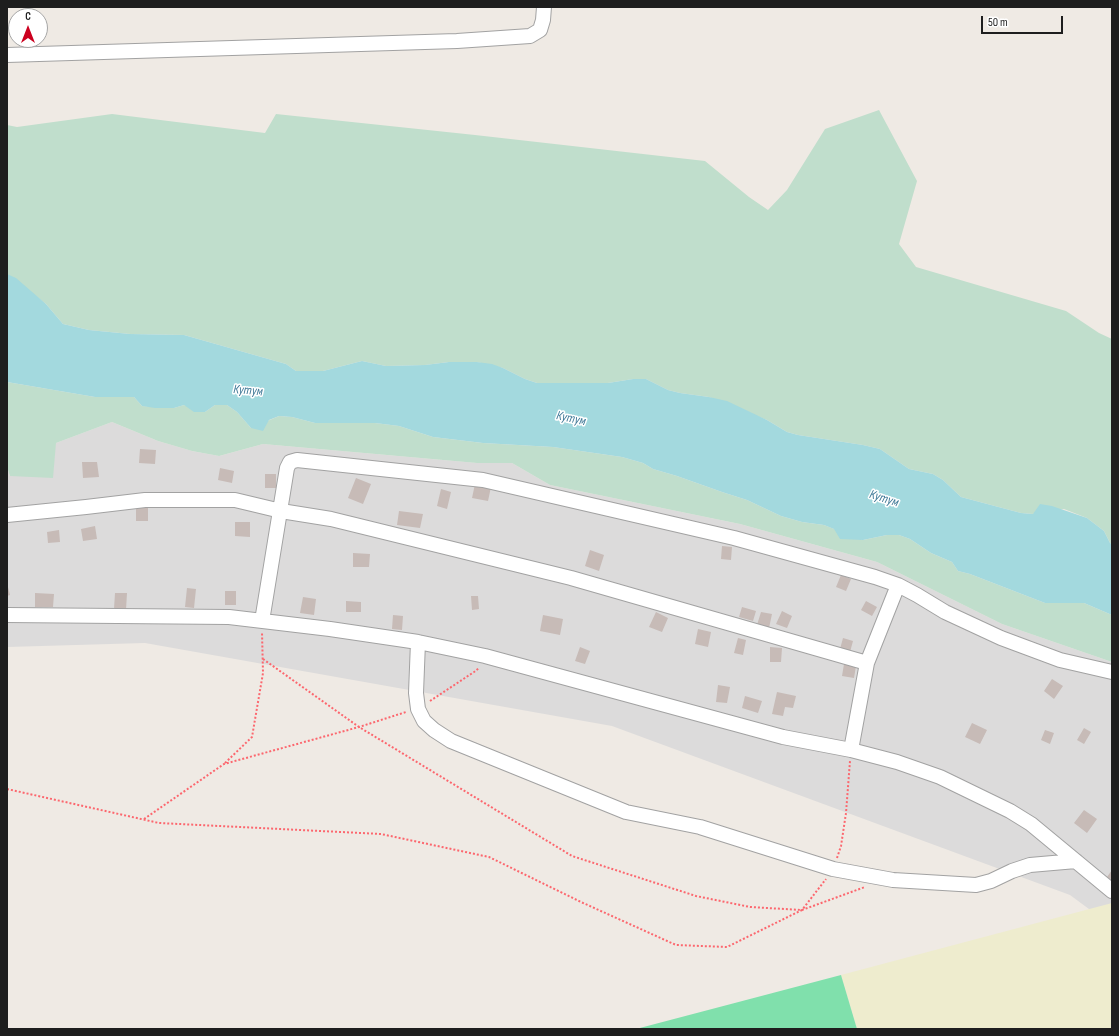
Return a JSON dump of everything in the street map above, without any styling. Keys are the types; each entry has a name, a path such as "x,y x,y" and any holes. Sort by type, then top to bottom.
{"street":[{"path":"7,55 450,41 530,36 540,30 543,20 544,7"},
{"path":"262,621 287,468 290,462 297,460 482,480 734,538 875,577 898,585 945,612 1000,638 1060,660 1112,672"},
{"path":"7,515 144,500 235,500 281,511 331,519 571,578 867,663"},
{"path":"851,750 867,663 898,585"},
{"path":"7,615 229,617 330,629 418,642 485,656 783,737 851,750 897,762 940,777 1010,811 1031,824 1112,891"},
{"path":"418,642 416,693 418,709 424,721 434,730 451,741 626,812 700,828 833,869 893,880 976,884 991,881 1012,871 1030,865 1076,861"}],"path":[{"path":"216,771 252,737 263,673 262,621"},
{"path":"144,820 224,764 359,727 418,709 474,672 482,665 485,656"},
{"path":"263,659 359,727 572,856 696,896 750,907 802,910"},
{"path":"802,910 833,869 841,846 846,813 851,750"},
{"path":"7,788 159,823 381,834 489,857 581,902 676,945 727,947 802,910 871,885"}],"shaded area":[{"path":"112,422 158,441 192,451 219,456 263,444 477,463 512,463 550,485 740,524 877,562 1002,624 1112,662 1112,926 1070,895 612,726 145,643 7,647 7,467 10,476 56,443"},
{"path":"1112,903 1112,1029 857,1029 841,975"}],"green space":[{"path":"879,110 917,181 899,244 916,267 1066,311 1099,333 1112,339 1112,544 1104,531 1087,518 1064,509 1033,514 1021,513 961,497 943,480 933,474 909,469 880,449 787,432 767,420 709,397 668,390 646,379 633,379 608,383 537,383 503,368 477,362 449,362 425,365 386,366 362,361 323,371 296,371 286,364 184,335 130,334 89,330 63,324 46,304 7,274 7,125 17,127 112,114 265,133 276,114 475,135 705,161 749,197 768,210 787,190 825,129"},
{"path":"7,382 95,397 134,397 142,406 174,408 184,405 205,412 215,405 227,405 237,412 251,428 279,416 292,417 315,423 375,423 399,426 433,437 483,443 553,447 622,457 643,463 653,469 747,500 781,516 802,522 824,525 863,540 887,535 899,535 910,539 931,553 952,562 958,571 970,574 1045,603 1084,603 1112,615 1112,662 1002,624 877,562 740,524 550,485 512,463 477,463 263,444 219,456 192,451 158,441 112,422 56,443 53,478 10,476 7,467"},
{"path":"841,975 857,1029 636,1029"}],"water":[{"name":"Кутум","path":"7,274 16,278 46,304 63,324 89,330 130,334 184,335 286,364 296,371 323,371 362,361 386,366 425,365 449,362 477,362 492,364 537,383 608,383 633,379 646,379 668,390 727,401 767,420 787,432 880,449 909,469 933,474 943,480 961,497 1021,513 1033,514 1040,504 1052,506 1087,518 1104,531 1112,544 1112,615 1084,603 1045,603 970,574 958,571 952,562 931,553 910,539 899,535 887,535 863,540 840,539 834,529 824,525 802,522 781,516 747,500 653,469 643,463 622,457 553,447 483,443 433,437 399,426 375,423 315,423 292,417 279,416 269,420 263,431 251,428 237,412 227,405 215,405 205,412 194,412 184,405 174,408 155,408 142,406 134,397 95,397 7,382"}],"building":[{"path":"140,449 156,450 155,464 139,463"},
{"path":"82,462 97,462 99,477 83,478"},
{"path":"220,468 234,471 232,483 218,480"},
{"path":"265,474 276,474 276,488 265,488"},
{"path":"356,478 371,484 363,504 348,498"},
{"path":"475,484 491,487 488,501 472,498"},
{"path":"441,489 451,492 447,509 437,506"},
{"path":"136,508 148,508 148,521 136,521"},
{"path":"399,511 423,514 420,528 397,525"},
{"path":"235,522 250,522 250,537 235,536"},
{"path":"95,526 97,539 83,541 81,529"},
{"path":"59,530 60,542 48,543 47,532"},
{"path":"722,546 732,547 731,560 721,559"},
{"path":"590,550 604,555 599,571 585,566"},
{"path":"353,553 370,554 369,567 353,567"},
{"path":"841,575 851,579 846,591 836,587"},
{"path":"7,583 10,595 7,596"},
{"path":"187,588 196,589 194,608 185,607"},
{"path":"225,591 236,591 236,605 225,605"},
{"path":"35,593 54,594 53,607 35,607"},
{"path":"115,593 127,593 126,610 114,609"},
{"path":"471,596 478,596 479,609 472,610"},
{"path":"303,597 316,599 314,615 300,613"},
{"path":"346,601 361,602 361,612 346,612"},
{"path":"866,601 877,607 872,616 861,610"},
{"path":"742,607 756,611 753,621 739,617"},
{"path":"782,611 792,616 787,628 776,624"},
{"path":"656,612 668,618 662,632 649,627"},
{"path":"761,612 772,614 769,628 757,625"},
{"path":"393,615 403,616 402,630 392,629"},
{"path":"543,615 563,619 560,635 540,631"},
{"path":"698,629 711,632 708,647 695,644"},
{"path":"738,638 746,640 743,655 734,653"},
{"path":"843,638 853,641 850,652 840,649"},
{"path":"580,647 590,651 585,664 575,661"},
{"path":"770,647 782,648 781,662 770,662"},
{"path":"844,664 856,666 854,678 842,676"},
{"path":"1052,679 1063,686 1054,699 1044,691"},
{"path":"718,685 730,687 727,703 716,702"},
{"path":"777,692 796,696 793,708 785,707 783,716 772,714"},
{"path":"745,696 762,701 758,713 742,708"},
{"path":"972,723 987,730 980,744 965,737"},
{"path":"1084,728 1091,732 1084,744 1077,740"},
{"path":"1045,730 1054,733 1050,744 1041,740"},
{"path":"1084,810 1097,819 1087,833 1074,823"},
{"path":"1112,870 1112,881 1107,877"}]}
